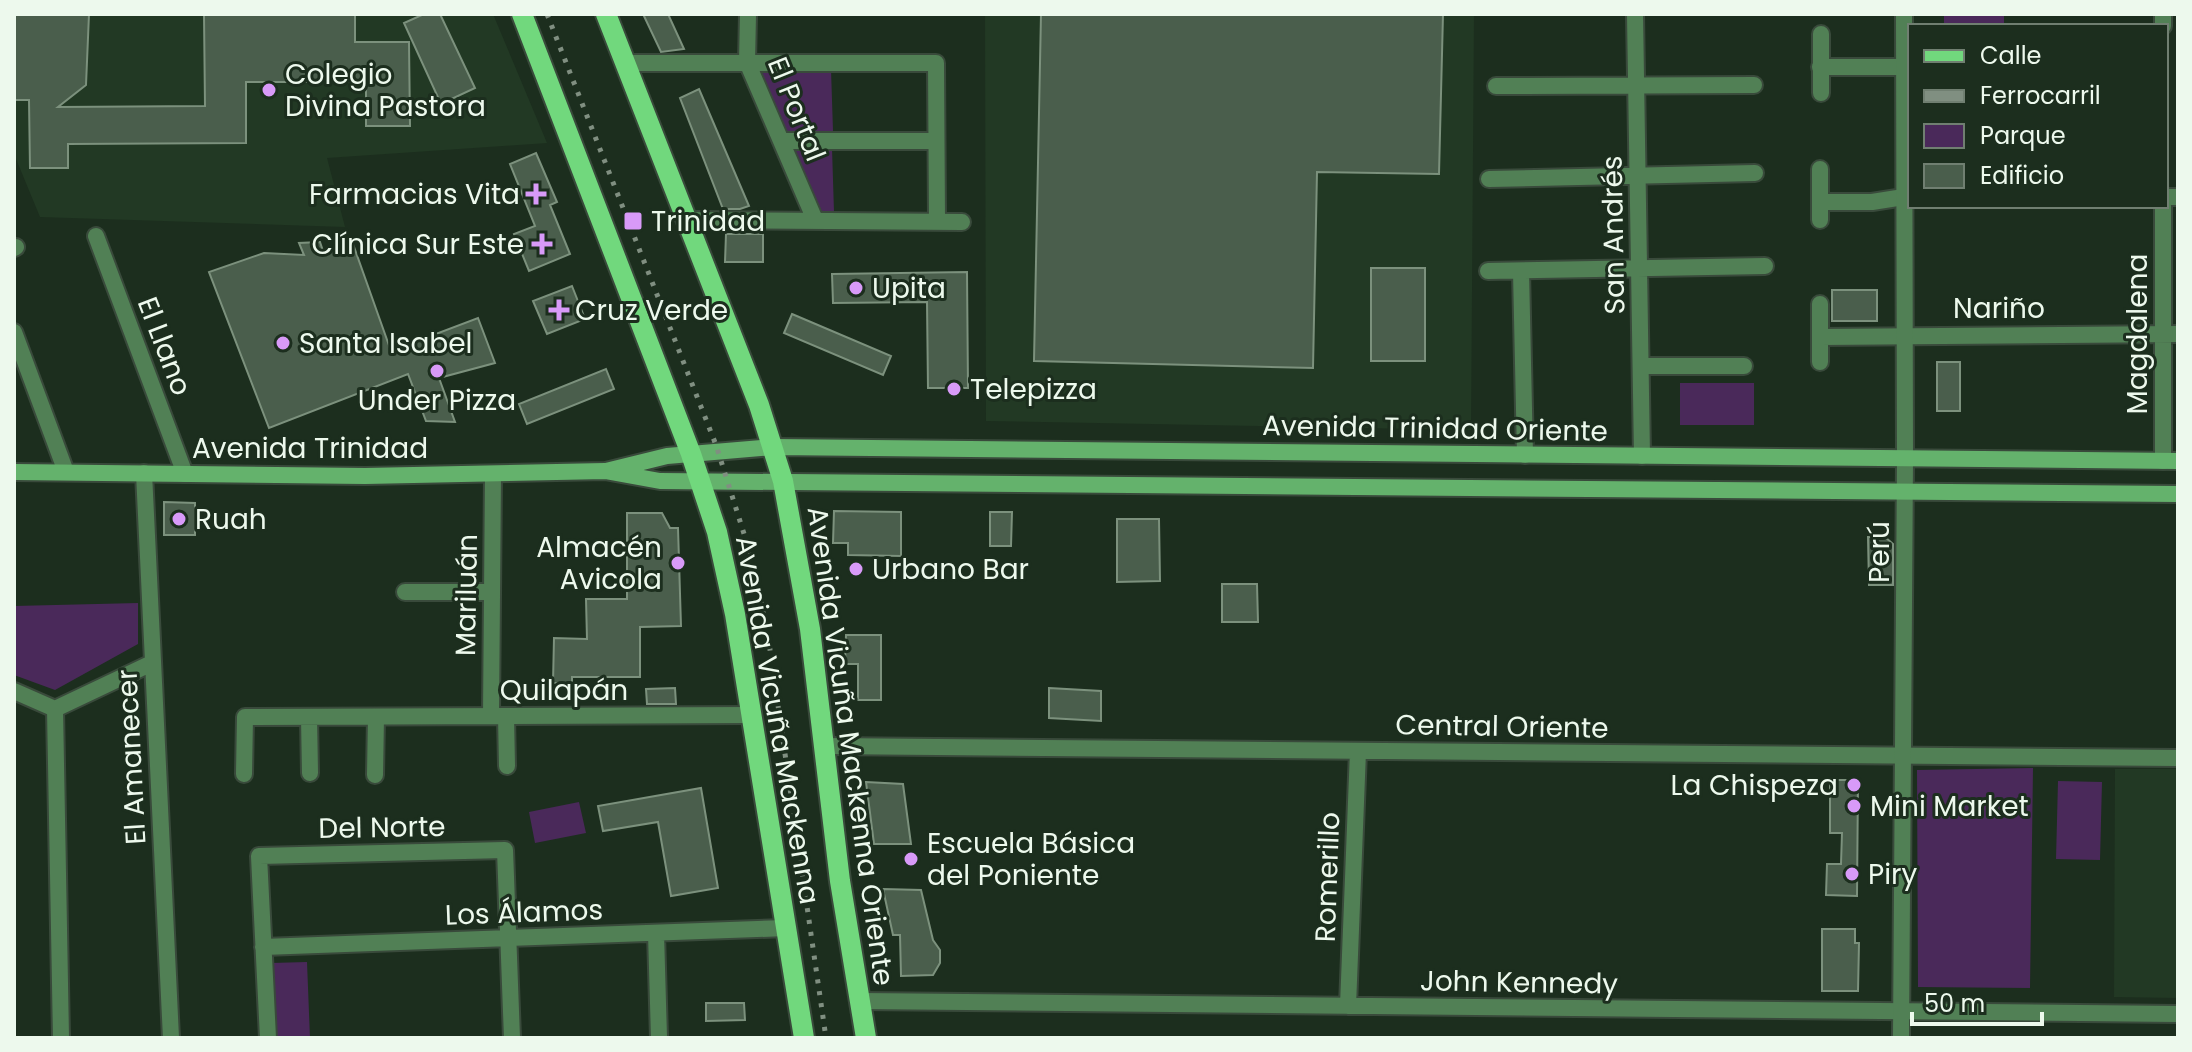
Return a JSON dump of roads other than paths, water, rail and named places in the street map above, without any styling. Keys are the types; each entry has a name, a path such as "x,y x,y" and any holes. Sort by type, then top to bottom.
{"main road":[{"name":"Avenida Vicuña Mackenna","path":"522,14 701,481 727,576 804,1038"},
{"name":"Avenida Vicuña Mackenna Oriente","path":"606,14 774,447 783,481 808,616 838,865 866,1038"},
{"name":"Avenida Trinidad Oriente","path":"691,454 774,447 2171,461"},
{"name":"Avenida Trinidad","path":"14,472 493,474 605,471 691,454"},
{"name":"Avenida Trinidad","path":"605,471 643,481 701,481"},
{"name":"Avenida Trinidad Oriente","path":"701,481 2178,494"}],"street":[{"name":"El Portal","path":"748,14 747,62 815,220"},
{"name":"San Andrés","path":"1635,14 1642,456"},
{"name":"Perú","path":"1901,1038 1907,196 1904,14"},
{"path":"1821,34 1821,93"},
{"path":"625,63 936,63 937,222"},
{"path":"1820,67 1904,67"},
{"path":"1496,86 1754,85"},
{"path":"782,141 936,141"},
{"path":"1820,169 1820,220"},
{"path":"1489,179 1755,173"},
{"path":"1820,202 1883,201 1907,196"},
{"name":"Magdalena","path":"2163,208 2171,334 2171,461"},
{"path":"687,220 962,222"},
{"name":"El Llano","path":"96,236 185,474"},
{"path":"1488,271 1765,266"},
{"path":"1521,271 1525,455"},
{"path":"1820,304 1820,362"},
{"path":"14,332 66,472"},
{"name":"Nariño","path":"1820,337 1904,333 2171,334"},
{"path":"1641,366 1744,366"},
{"name":"El Amanecer","path":"144,473 171,1038"},
{"name":"Mariluán","path":"493,474 492,592 499,716 507,766"},
{"path":"405,592 492,592"},
{"path":"14,691 55,709 152,663"},
{"path":"55,709 61,1038"},
{"name":"Quilapán","path":"244,774 245,717 752,715"},
{"path":"309,717 310,773"},
{"path":"375,775 376,717"},
{"name":"Central Oriente","path":"826,746 2178,758"},
{"name":"Romerillo","path":"1348,1006 1358,751"},
{"name":"Del Norte","path":"263,947 259,856 505,850 509,939"},
{"name":"Los Álamos","path":"263,947 786,928"},
{"path":"656,933 659,1038"},
{"path":"509,939 512,1038"},
{"path":"263,947 268,1038"},
{"name":"John Kennedy","path":"859,1001 2178,1014"}],"railway":[{"path":"547,14 716,445 751,556 768,636 826,1038"}],"place":[{"name":"Colegio Divina Pastora","path":"269,90"},
{"name":"Farmacias Vita","path":"536,194"},
{"name":"Trinidad","path":"633,221"},
{"name":"Clínica Sur Este","path":"542,244"},
{"name":"Upita","path":"856,288"},
{"name":"Cruz Verde","path":"559,310"},
{"name":"Santa Isabel","path":"283,343"},
{"name":"Under Pizza","path":"437,371"},
{"name":"Telepizza","path":"954,389"},
{"name":"Ruah","path":"179,519"},
{"name":"Almacén Avicola","path":"678,563"},
{"name":"Urbano Bar","path":"856,569"},
{"name":"La Chispeza","path":"1854,785"},
{"name":"Mini Market","path":"1854,806"},
{"name":"Escuela Básica del Poniente","path":"911,859"},
{"name":"Piry","path":"1852,874"}]}
